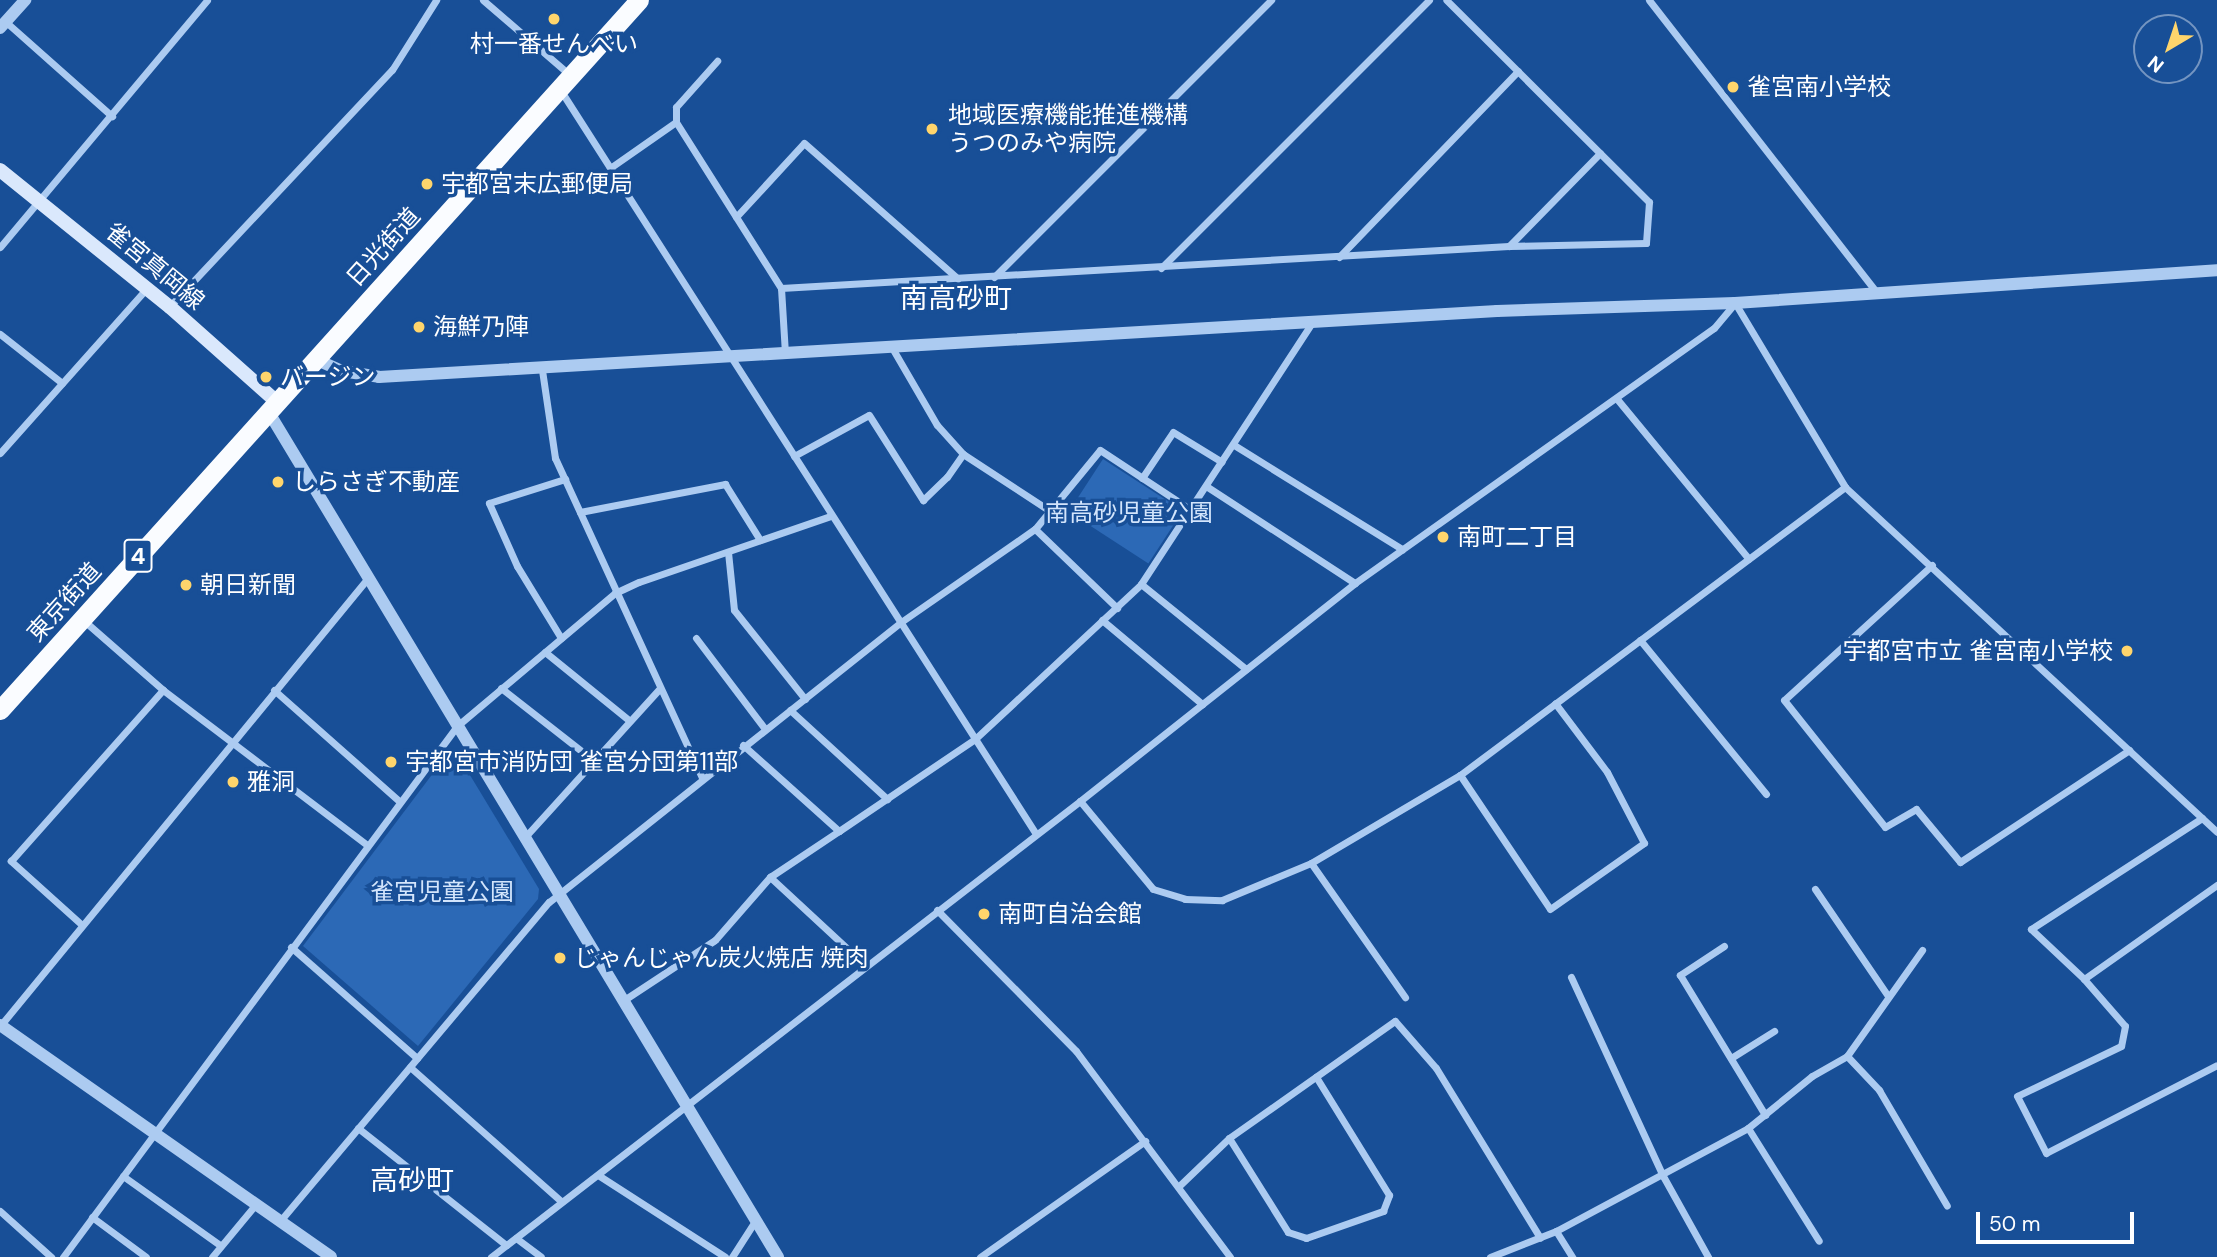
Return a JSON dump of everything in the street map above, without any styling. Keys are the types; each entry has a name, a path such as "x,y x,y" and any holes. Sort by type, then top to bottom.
{"highway":[{"name":"日光街道","path":"272,407 639,0"},
{"name":"東京街道","path":"0,710 272,407"}],"main road":[{"name":"雀宮真岡線","path":"0,170 170,307 272,407"}],"street":[{"path":"24,0 3,25 112,116"},
{"path":"0,247 41,203 207,0"},
{"path":"170,307 393,70 436,0"},
{"path":"483,0 565,82 610,168 1036,834"},
{"path":"994,277 1271,0"},
{"path":"1161,268 1429,0"},
{"path":"780,288 1339,258 1509,246 1646,243 1649,202 1446,0"},
{"path":"1649,0 1877,293"},
{"path":"717,61 676,107 676,122 780,288 785,355"},
{"path":"1339,258 1518,71"},
{"path":"610,168 676,122"},
{"path":"736,217 804,143 958,279"},
{"path":"1509,246 1600,153"},
{"path":"315,359 342,371 379,377 542,370 785,355 891,345 1497,311 1735,303 2217,270"},
{"path":"0,453 147,288"},
{"path":"491,1257 1080,801 1355,583 1714,328 1735,303"},
{"path":"1735,303 1845,487 2217,832"},
{"path":"624,1000 715,940 770,877 975,738 1117,608 1141,584 1312,323"},
{"path":"0,334 62,383"},
{"path":"891,345 937,425 964,454 1050,511"},
{"path":"542,370 555,458 702,778"},
{"path":"1617,399 1749,559"},
{"path":"272,407 368,578 689,1105 778,1257"},
{"path":"794,456 869,415 923,500 947,477 964,454"},
{"path":"1142,478 1173,432 1222,462"},
{"path":"1234,444 1402,549"},
{"path":"280,1221 559,893 901,622 1035,529 1100,450 1191,510"},
{"path":"561,638 517,566 489,503 565,479"},
{"path":"580,512 726,484 760,540"},
{"path":"1206,486 1355,583"},
{"path":"1080,801 1153,889 1185,899 1222,900 1311,863 1461,775 1845,487"},
{"path":"63,1257 366,844 457,726 615,593 639,582 831,516"},
{"path":"1035,529 1117,608"},
{"path":"728,552 734,610 805,699"},
{"path":"1932,565 1784,701 1885,827 1916,809 1960,862 2129,750"},
{"path":"331,1257 0,1025 368,578"},
{"path":"1141,584 1246,669"},
{"path":"82,618 163,690 366,844"},
{"path":"1102,620 1202,704"},
{"path":"696,638 765,729"},
{"path":"1640,640 1766,793"},
{"path":"545,652 630,721"},
{"path":"501,688 593,761"},
{"path":"525,837 660,688"},
{"path":"82,925 11,861 163,690"},
{"path":"274,690 399,801"},
{"path":"1461,775 1550,909 1644,843 1607,772 1555,703"},
{"path":"790,710 887,799"},
{"path":"743,745 839,831"},
{"path":"2202,818 2031,929 2084,979 2124,1026 2120,1046 2017,1096 2046,1153 2217,1065"},
{"path":"1311,863 1405,997"},
{"path":"770,877 866,966"},
{"path":"2084,979 2217,885"},
{"path":"1815,889 1888,996"},
{"path":"937,910 1076,1051 1146,1141 1230,1257"},
{"path":"1724,946 1680,975 1765,1115"},
{"path":"291,947 417,1058"},
{"path":"1490,1257 1556,1231 1663,1176 1748,1128 1812,1076 1847,1055 1922,950"},
{"path":"1571,977 1663,1176 1708,1257"},
{"path":"1179,1186 1230,1138 1395,1021 1436,1068 1540,1238"},
{"path":"1731,1058 1774,1031"},
{"path":"1847,1055 1879,1090 1947,1206"},
{"path":"410,1067 562,1202"},
{"path":"1230,1138 1288,1232 1306,1238 1383,1211 1389,1195 1316,1077"},
{"path":"358,1128 506,1245"},
{"path":"1748,1128 1819,1241"},
{"path":"980,1257 1146,1141"},
{"path":"598,1175 725,1257"},
{"path":"123,1176 221,1246"},
{"path":"212,1257 256,1204"},
{"path":"0,1211 51,1257"},
{"path":"92,1217 146,1257"},
{"path":"732,1257 755,1221"},
{"path":"1556,1231 1572,1257"},
{"path":"516,1238 541,1257"}],"green space":[{"name":"南高砂児童公園","path":"1103,459 1183,511 1148,564 1069,512"},
{"name":"雀宮児童公園","path":"449,752 456,752 539,889 538,899 418,1046 303,946"}],"place":[{"name":"村一番せんべい","path":"554,19"},
{"name":"雀宮南小学校","path":"1733,87"},
{"name":"地域医療機能推進機構 うつのみや病院","path":"932,129"},
{"name":"宇都宮末広郵便局","path":"427,184"},
{"name":"海鮮乃陣","path":"419,327"},
{"name":"バージン","path":"266,377"},
{"name":"しらさぎ不動産","path":"278,482"},
{"name":"南町二丁目","path":"1443,537"},
{"name":"朝日新聞","path":"186,585"},
{"name":"宇都宮市立 雀宮南小学校","path":"2127,651"},
{"name":"宇都宮市消防団 雀宮分団第11部","path":"391,762"},
{"name":"雅洞","path":"233,782"},
{"name":"南町自治会館","path":"984,914"},
{"name":"じゃんじゃん炭火焼店 焼肉","path":"560,958"}],"district":[{"name":"南高砂町","path":"956,299"},
{"name":"高砂町","path":"412,1181"}]}
